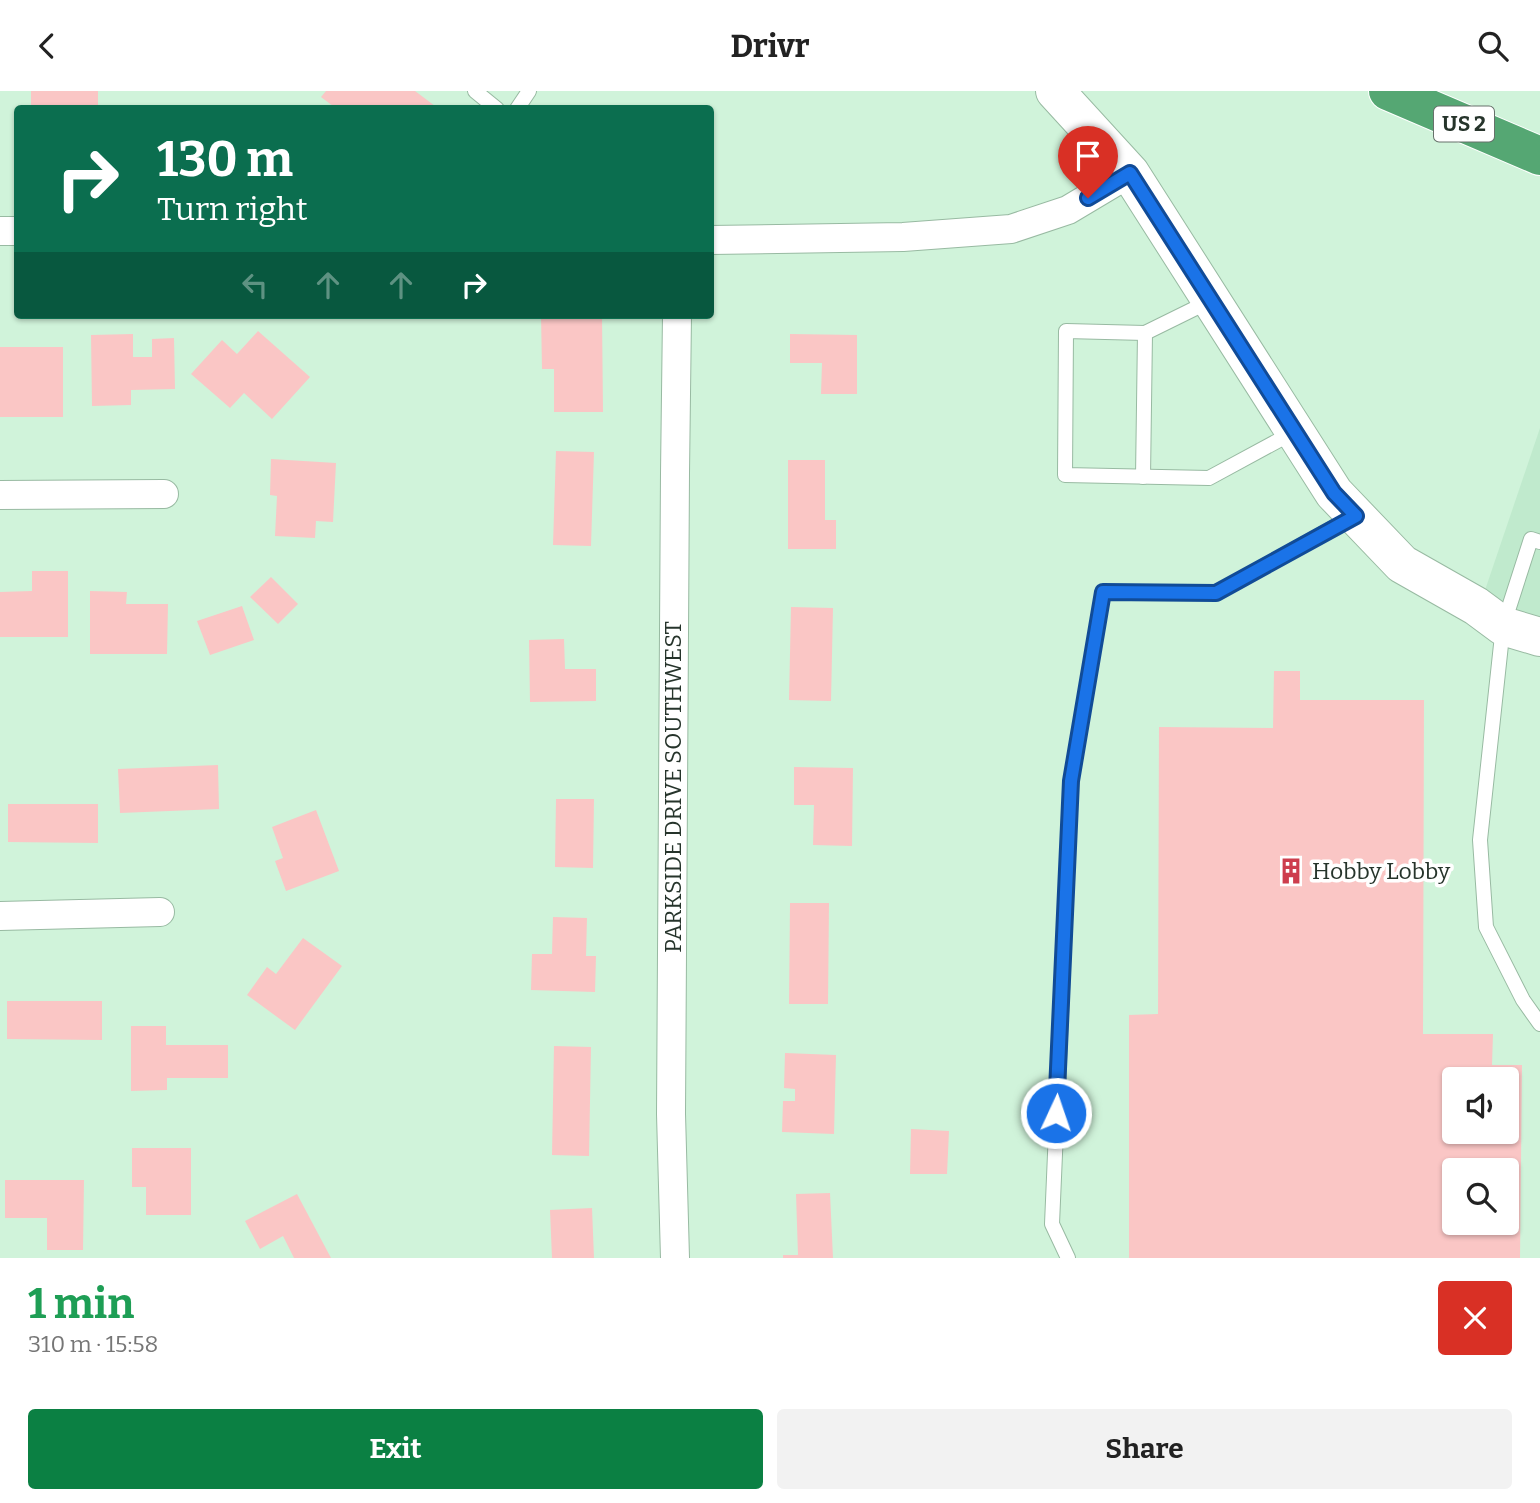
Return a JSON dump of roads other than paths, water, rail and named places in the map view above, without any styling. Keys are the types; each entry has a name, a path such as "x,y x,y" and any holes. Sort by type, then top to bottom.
{"highway":[{"name":"US 2","path":"1388,91 1540,156"}],"street":[{"path":"1055,91 1130,173 1334,493 1402,564 1476,606 1503,626 1540,637"},
{"path":"714,240 903,237 1011,229 1068,210 1130,173"},
{"name":"PARKSIDE DRIVE SOUTHWEST","path":"676,1258 671,1114 677,319"},
{"path":"0,495 164,494"},
{"path":"0,916 160,912"}],"lane":[{"path":"475,91 492,105"},
{"path":"1211,301 1145,333 1066,331 1065,475 1209,478 1295,432"},
{"path":"1143,477 1145,333"},
{"path":"1068,1258 1052,1224 1071,781 1103,592 1216,593 1356,516"},
{"path":"1540,542 1531,539 1503,626 1480,840 1486,927 1523,1000 1540,1024"}],"place":[{"name":"Hobby Lobby","path":"1291,871"}]}
